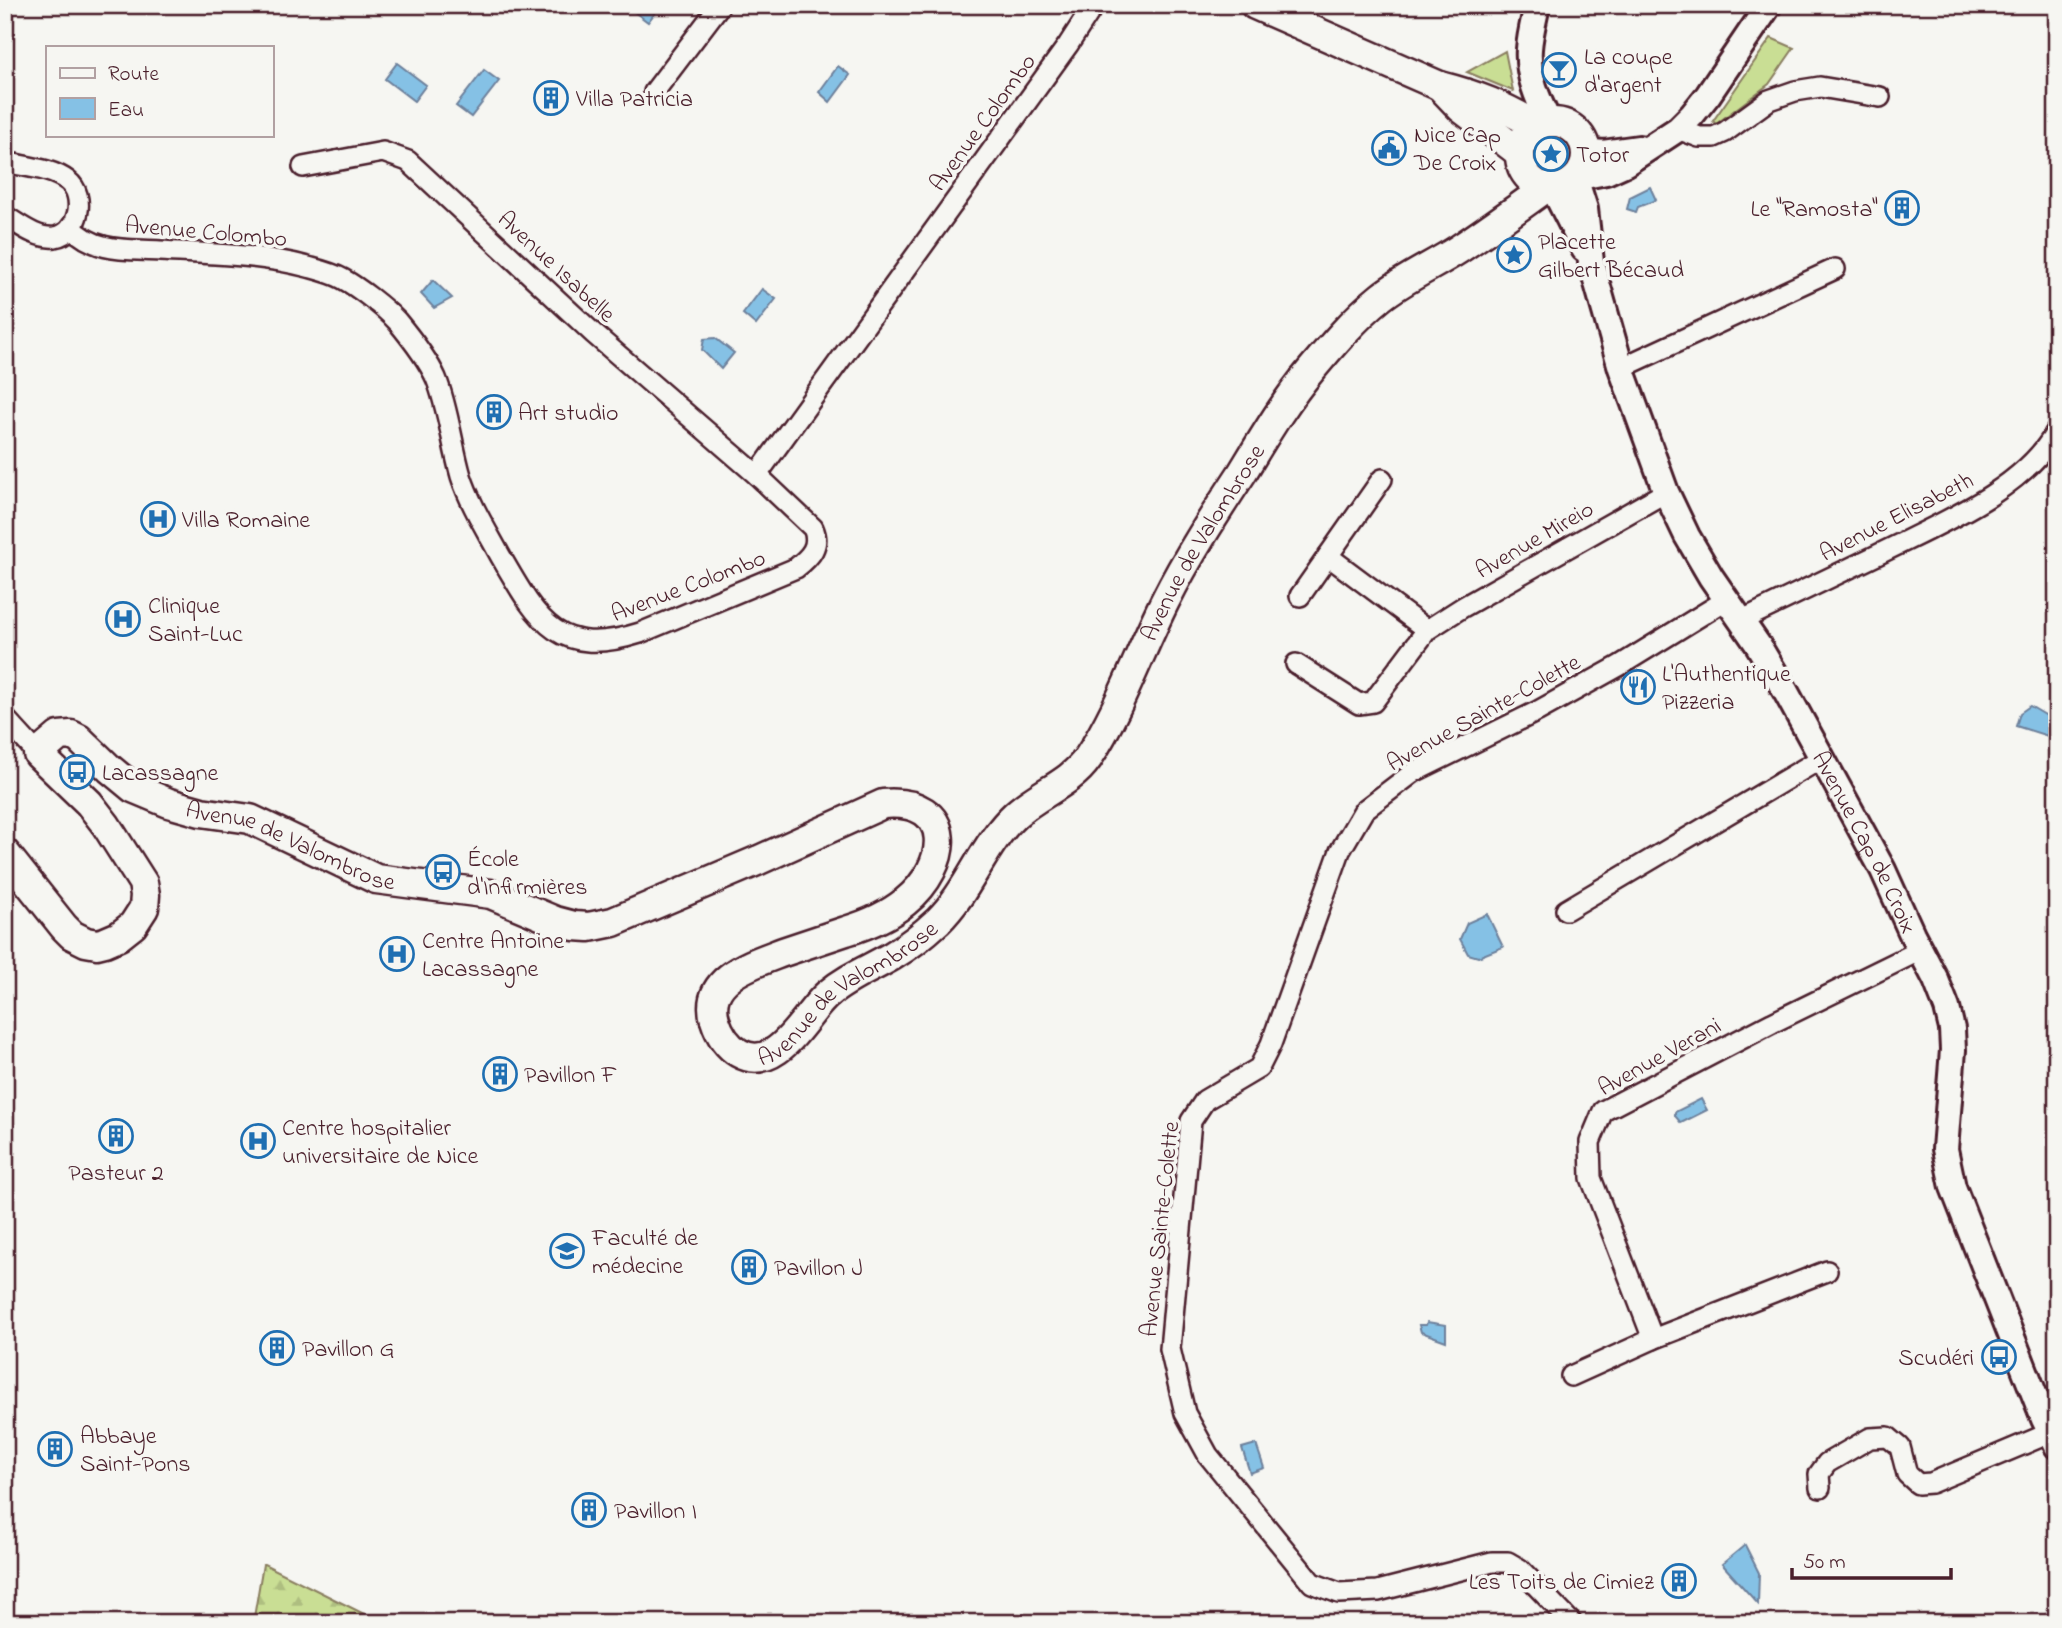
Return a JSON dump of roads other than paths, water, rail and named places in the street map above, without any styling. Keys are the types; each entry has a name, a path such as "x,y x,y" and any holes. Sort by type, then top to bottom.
{"main road":[{"path":"1255,5 1440,86 1472,94 1543,124 1564,124 1576,132 1583,144 1584,166 1559,184 1531,179 1521,159 1461,108 1440,86"},
{"path":"1521,159 1525,137 1543,124"},
{"name":"Avenue de Valombrose","path":"1492,226 1521,159"},
{"name":"Avenue de Valombrose","path":"38,754 59,736 75,736 133,788 169,803 201,812 250,818 376,879 491,894 555,921 589,927 612,922 883,804 901,803 915,806 929,817 938,831 940,847 936,864 907,901 887,914 850,930 743,967 719,989 712,1007 723,1039 740,1054 756,1057 774,1052 789,1041 818,1002 835,988 859,972 910,946 940,919 959,897 999,831 1031,802 1064,782 1084,763 1118,702 1167,596 1213,518 1289,398 1333,345 1371,306 1404,281 1456,251 1559,184"},
{"path":"5,853 64,927 78,939 97,944 112,940 134,925 144,908 143,883 106,825 89,803 38,754"}],"street":[{"path":"654,92 720,5"},
{"name":"Avenue Colombo","path":"71,228 91,243 115,248 250,256 291,262 341,278 395,320 410,337 436,379 462,478 484,526 527,601 540,618 575,640 594,643 619,640 796,568 809,558 817,537 813,528 757,475 1068,45 1094,5"},
{"path":"1537,5 1529,51 1532,81 1543,124"},
{"path":"1559,184 1606,172 1626,163 1678,129 1707,95 1769,5"},
{"path":"1678,129 1699,137 1714,137 1769,100 1795,91 1820,87 1880,96"},
{"path":"1585,151 1603,153 1653,145"},
{"name":"Avenue Isabelle","path":"303,167 383,152 408,161 594,334 757,475"},
{"path":"5,162 55,174 69,181 79,202 78,214 71,228 54,237 29,231 5,216"},
{"name":"Avenue Cap de Croix","path":"1559,184 1584,209 1591,262 1620,368 1666,492 1687,536 1726,600 1758,645 1822,758 1883,870 1936,980 1952,1029 1953,1050 1945,1149 1953,1187 2054,1439"},
{"path":"1620,368 1835,269"},
{"name":"Avenue Elisabeth","path":"1740,621 1952,518 2003,488 2049,445 2057,430"},
{"path":"1300,596 1382,479"},
{"name":"Avenue Mireio","path":"1296,664 1359,704 1373,702 1427,630 1666,492"},
{"path":"1328,556 1427,630"},
{"name":"Avenue Sainte-Colette","path":"1572,1623 1520,1569 1508,1562 1492,1562 1378,1591 1339,1593 1312,1583 1208,1455 1185,1413 1170,1349 1191,1121 1205,1100 1259,1068 1271,1044 1340,851 1364,810 1414,772 1619,666 1726,600"},
{"path":"5,718 38,754"},
{"path":"1566,910 1822,758"},
{"name":"Avenue Verani","path":"1653,1339 1591,1178 1590,1142 1603,1111 1772,1023 1921,950"},
{"path":"1571,1376 1653,1339 1827,1271"},
{"path":"1820,1488 1819,1474 1827,1463 1870,1438 1888,1437 1900,1447 1908,1474 1918,1485 1931,1483 2054,1439"}],"water":[{"path":"625,5 651,5 657,10 648,22"},
{"path":"397,63 426,85 414,101 385,79"},
{"path":"838,66 850,75 830,102 819,92"},
{"path":"484,70 499,81 471,117 456,106"},
{"path":"1650,187 1656,200 1638,207 1636,212 1627,209 1630,197"},
{"path":"433,280 452,298 434,308 421,294"},
{"path":"762,289 776,299 756,325 743,314"},
{"path":"715,338 734,353 721,369 702,350 704,339"},
{"path":"2030,706 2057,722 2054,738 2016,726 2020,713"},
{"path":"1487,914 1503,947 1478,957 1468,954 1460,939 1467,923"},
{"path":"1701,1099 1707,1110 1681,1123 1675,1112"},
{"path":"1427,1322 1446,1325 1446,1341 1421,1332 1419,1325 1426,1325"},
{"path":"1256,1444 1264,1468 1250,1473 1242,1448"},
{"path":"1745,1545 1759,1573 1758,1604 1722,1564"}],"place":[{"name":"La coupe d'argent","path":"1559,70"},
{"name":"Villa Patricia","path":"551,98"},
{"name":"Nice Cap De Croix","path":"1389,148"},
{"name":"Totor","path":"1551,154"},
{"name":"Le \"Ramosta\"","path":"1902,208"},
{"name":"Placette Gilbert Bécaud","path":"1514,255"},
{"name":"Art studio","path":"494,412"},
{"name":"Villa Romaine","path":"158,519"},
{"name":"Clinique Saint-Luc","path":"123,619"},
{"name":"L'Authentique Pizzeria","path":"1638,687"},
{"name":"Lacassagne","path":"77,772"},
{"name":"École d'Infirmières","path":"443,872"},
{"name":"Centre Antoine Lacassagne","path":"397,954"},
{"name":"Pavillon F","path":"500,1074"},
{"name":"Pasteur 2","path":"116,1136"},
{"name":"Centre hospitalier universitaire de Nice","path":"258,1141"},
{"name":"Faculté de médecine","path":"567,1251"},
{"name":"Pavillon J","path":"749,1267"},
{"name":"Pavillon G","path":"277,1348"},
{"name":"Scudéri","path":"1999,1357"},
{"name":"Abbaye Saint-Pons","path":"55,1449"},
{"name":"Pavillon I","path":"589,1510"},
{"name":"Les Toits de Cimiez","path":"1679,1581"}]}
